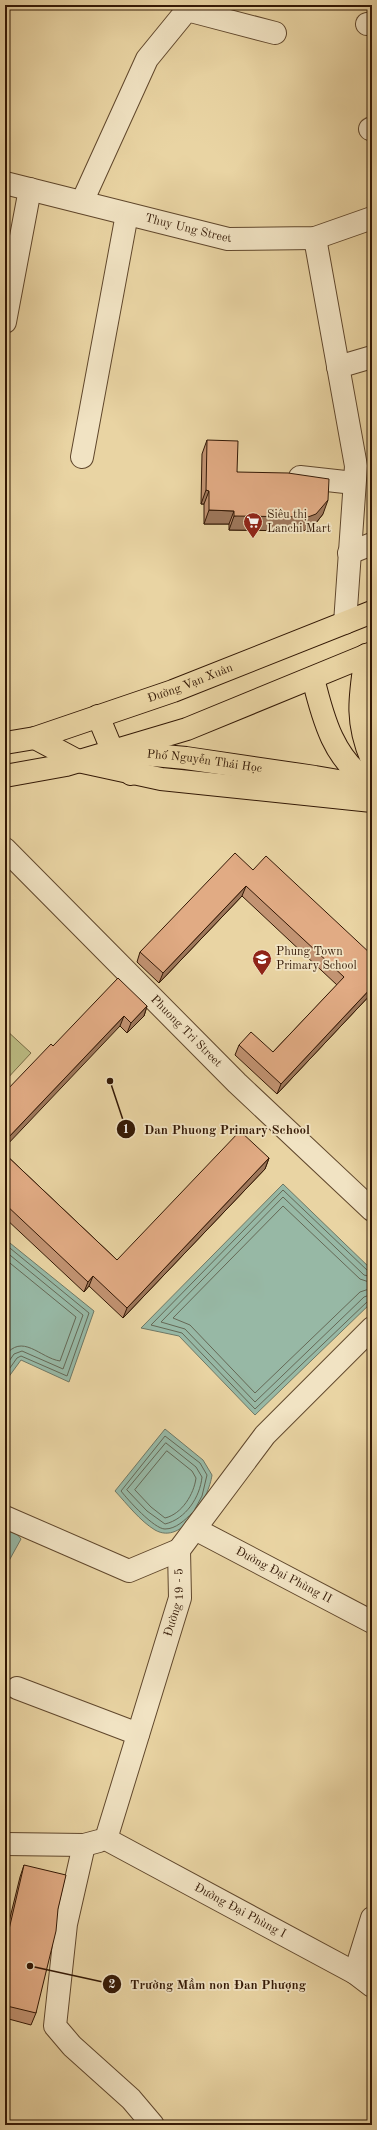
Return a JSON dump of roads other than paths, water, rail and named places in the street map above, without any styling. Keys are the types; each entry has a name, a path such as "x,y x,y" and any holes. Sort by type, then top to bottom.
{"main road":[{"name":"Đường Vạn Xuân","path":"5,743 35,738 173,691 372,612"},
{"path":"5,776 113,752 187,729 369,654"},
{"path":"369,654 360,699 361,731 372,760"},
{"path":"313,678 321,710 334,742 344,759 358,776 372,784"},
{"path":"98,716 113,752 131,774"},
{"path":"35,738 78,761"},
{"name":"Phố Nguyễn Thái Học","path":"35,738 113,752 186,758 315,777 356,784 372,791"},
{"name":"Phố Nguyễn Thái Học","path":"78,761 131,774 372,801"}],"street":[{"path":"82,202 147,59 187,10 275,33"},
{"name":"Thuy Ung Street","path":"5,183 228,239 315,238 372,218"},
{"path":"5,322 30,189"},
{"path":"82,457 127,214"},
{"path":"315,238 356,466 345,623"},
{"path":"338,367 372,357"},
{"path":"289,476 354,483"},
{"path":"349,553 372,544"},
{"name":"Phuong Tri Street","path":"5,849 237,1083 372,1210"},
{"path":"5,1517 129,1571 179,1550 265,1434 372,1328"},
{"name":"Đường Đại Phùng II","path":"195,1529 371,1619"},
{"name":"Đường 19 - 5","path":"106,1840 180,1598 179,1550"},
{"path":"17,1688 138,1734"},
{"path":"5,1844 84,1845 106,1840"},
{"name":"Đường Đại Phùng I","path":"106,1840 364,1980"},
{"path":"84,1845 66,1924 55,2026 72,2046 131,2099 153,2125"},
{"path":"364,1980 372,1918"}],"water":[{"path":"283,1184 372,1270 372,1302 255,1415 179,1336 141,1328"},
{"path":"5,1239 94,1311 69,1382 21,1360 5,1382"},
{"path":"165,1429 203,1460 212,1475 206,1495 193,1517 185,1525 175,1531 165,1533 155,1530 144,1522 115,1491"},
{"path":"5,1528 16,1533 21,1539 5,1568"}],"place":[{"name":"Siêu thị Lanchi Mart","path":"253,539"},
{"name":"Phung Town Primary School","path":"262,976"},
{"name":"Dan Phuong Primary School","path":"110,1081"},
{"name":"Trường Mầm non Đan Phượng","path":"30,1966"}]}
